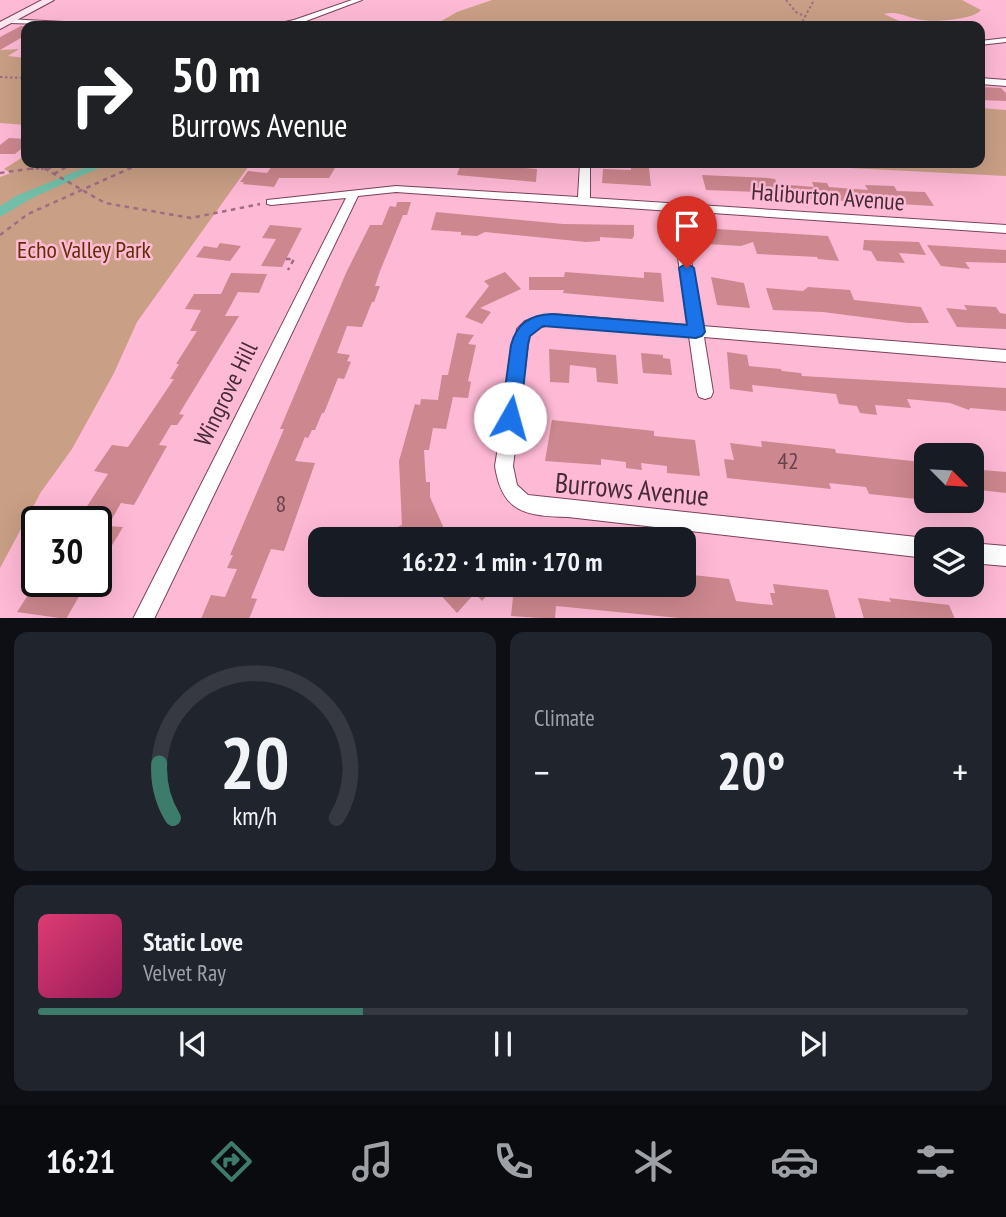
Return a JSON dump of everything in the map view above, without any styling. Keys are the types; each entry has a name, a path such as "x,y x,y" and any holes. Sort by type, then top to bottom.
{"main road":[{"path":"5,23 49,0"}],"street":[{"path":"298,21 359,0"},
{"path":"985,42 1006,40"},
{"path":"985,82 1006,83"},
{"path":"584,200 585,168"},
{"name":"Haliburton Avenue","path":"271,202 396,189 1006,229"},
{"name":"Wingrove Hill","path":"143,618 354,192"},
{"path":"677,209 705,392"},
{"name":"Burrows Avenue","path":"696,332 552,320 540,320 530,325 523,334 520,345 504,466 505,484 514,497 522,504 538,508 568,508 914,547"},
{"path":"696,332 1006,356"},
{"path":"984,554 1006,556"}],"path":[{"path":"786,0 796,12 806,17"},
{"path":"803,21 816,0"},
{"path":"0,77 21,78"},
{"path":"0,173 27,168"},
{"path":"42,168 105,202 120,207 191,218 271,202"},
{"path":"54,174 64,168"},
{"path":"0,235 27,214 129,168"},
{"path":"286,259 293,259 288,270"}],"green space":[{"path":"492,0 962,0 981,10 970,16 944,20 922,20 894,13 884,14 899,21 442,21 457,12"},
{"path":"19,49 8,56 21,57 21,125 0,123 0,50"},
{"path":"985,108 1006,110 1006,176 850,168 985,168"},
{"name":"Echo Valley Park","path":"21,158 21,168 247,168 137,322 114,373 72,449 33,506 21,506 21,529 0,568 0,177 11,173 4,169"}],"shaded area":[{"path":"84,168 99,168 32,198 0,217 0,206 16,196"}],"building":[{"path":"21,26 21,38 0,50 0,37"},
{"path":"985,87 1001,88 1006,93 1006,101 985,100"},
{"path":"9,138 21,139 21,149 15,154 0,154 0,145"},
{"path":"271,168 335,168 329,178 279,178 274,187 240,182 248,171 267,173"},
{"path":"459,168 537,169 536,182 457,175"},
{"path":"649,168 651,186 602,183 603,169"},
{"path":"702,175 768,178 775,179 777,184 814,187 812,182 827,183 829,187 868,190 865,185 894,186 897,191 925,192 934,206 706,190"},
{"path":"397,202 411,202 380,271 375,286 380,286 362,327 347,326 337,353 350,355 347,361 351,362 344,379 338,378 324,413 315,430 312,430 308,438 305,437 295,461 315,463 284,551 271,549 251,598 257,599 249,618 201,618 211,595 225,597 237,569 227,568 233,555 230,555 346,273 370,225 382,225 390,206 396,207"},
{"path":"436,212 563,224 634,225 634,236 632,239 600,237 600,241 586,242 485,232 477,236 461,235 461,232 431,230"},
{"path":"270,225 302,228 282,267 261,266 276,239 262,238"},
{"path":"702,228 828,236 839,261 817,257 757,254 753,242 741,246 707,244"},
{"path":"864,240 919,242 926,255 899,253 905,263 877,261 871,251 863,250"},
{"path":"220,243 241,246 230,261 196,257 204,246 217,248"},
{"path":"927,245 1006,250 1006,263 965,262 970,269 941,266"},
{"path":"505,272 521,289 480,308 491,312 482,324 465,317 489,286 484,281"},
{"path":"565,272 644,278 644,272 661,273 664,302 563,293 564,290 529,290 529,277 564,277"},
{"path":"231,273 267,274 259,293 238,292 225,316 239,316 179,414 184,415 177,425 171,425 159,445 167,446 134,505 121,503 112,519 112,506 87,506 108,474 94,471 112,445 128,447 174,379 170,379 179,364 176,364 197,331 190,331 201,310 185,309 194,294 221,294"},
{"path":"711,277 744,283 750,308 717,305"},
{"path":"808,287 850,290 854,300 921,307 929,323 908,323 823,312 773,310 766,288 803,291"},
{"path":"964,305 996,307 1000,313 1006,314 1006,329 957,327 946,308 967,310"},
{"path":"457,333 474,335 468,344 476,345 468,381 471,382 468,398 453,397 446,429 433,428 429,450 424,450 426,482 430,482 430,497 443,527 398,527 402,525 399,461 415,404 420,405 421,399 438,400 442,375 448,375"},
{"path":"549,349 616,355 618,384 597,382 596,368 570,365 569,383 550,382"},
{"path":"727,352 747,355 749,366 781,369 801,373 802,376 1006,388 1006,411 969,410 950,403 907,399 911,408 875,405 877,415 860,413 857,406 839,404 836,394 752,385 753,392 730,389"},
{"path":"641,353 663,355 663,358 670,359 672,375 643,373"},
{"path":"552,420 654,431 654,436 695,440 700,476 667,473 667,466 641,463 642,470 626,468 626,462 601,459 601,465 545,461"},
{"path":"761,441 914,461 914,499 869,494 866,487 829,483 831,489 727,478 724,459 734,460 730,443 762,447"},
{"path":"984,470 1006,472 1006,493 984,490"},
{"path":"112,526 123,527 112,545"},
{"path":"696,575 729,579 736,601 761,604 773,605 770,593 775,593 773,584 828,590 836,618 679,618 556,606 555,618 511,616 513,597 696,597"},
{"path":"27,597 79,597 67,618 17,612"},
{"path":"442,597 471,597 457,613"},
{"path":"858,598 891,602 889,598 949,605 955,618 864,618"}],"route":[{"path":"510,418 520,345 523,334 530,325 540,320 552,320 696,332 687,268"}]}
